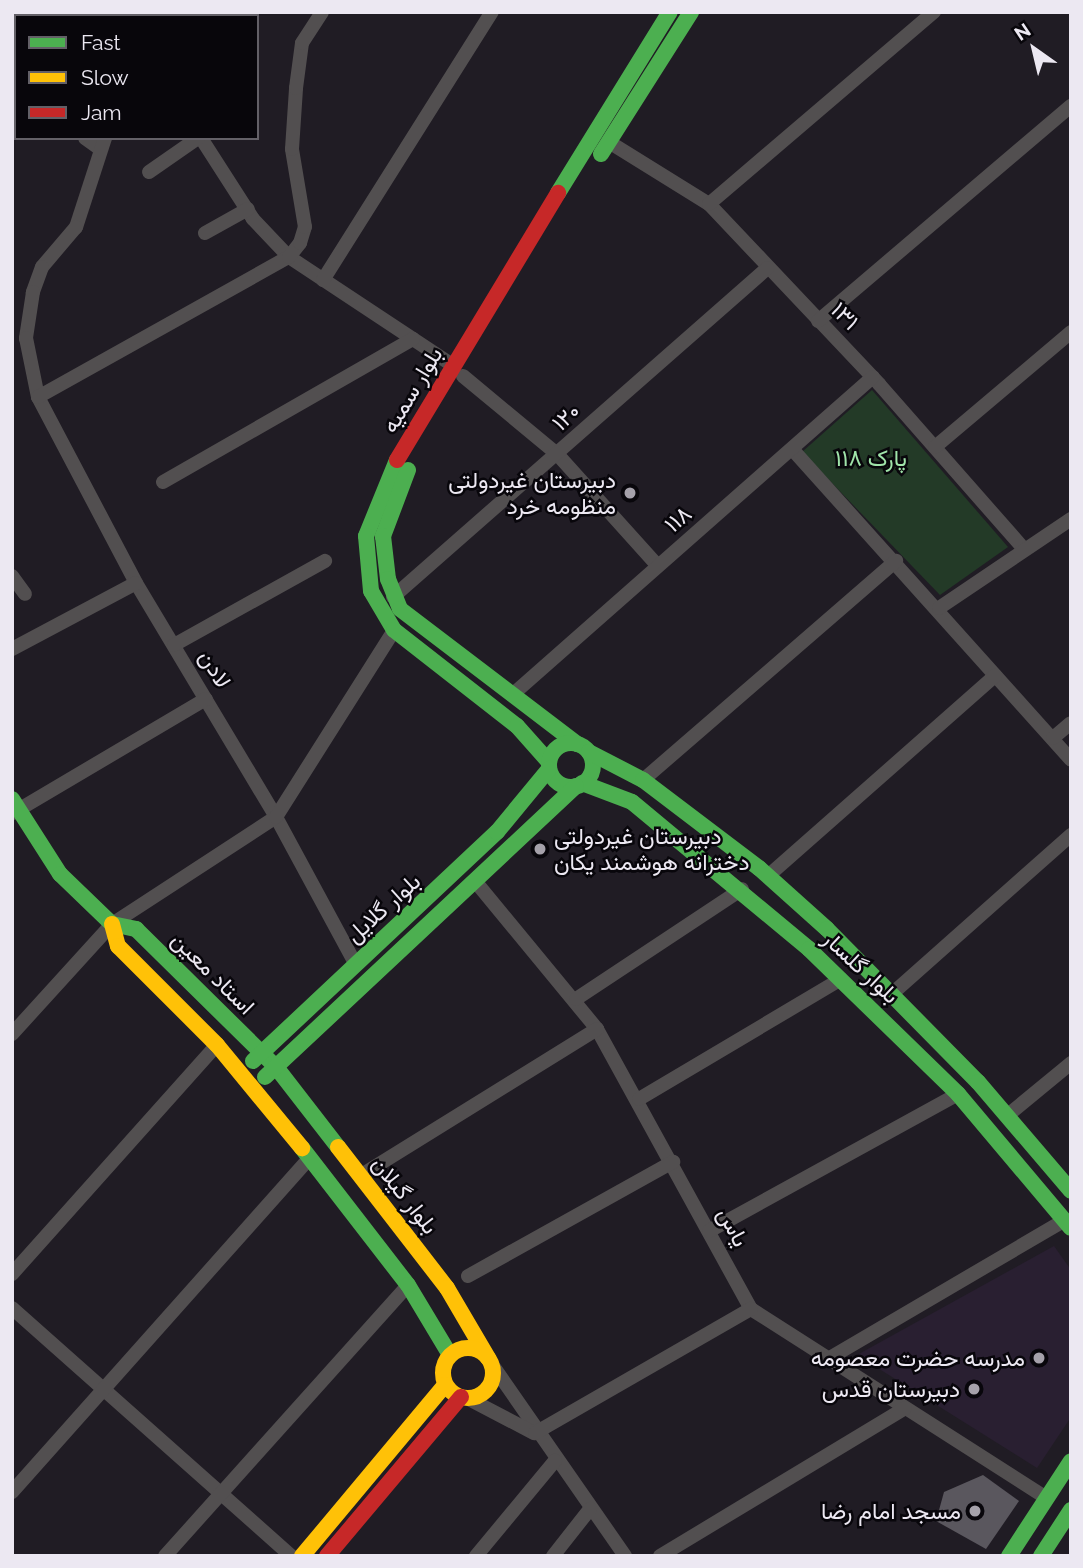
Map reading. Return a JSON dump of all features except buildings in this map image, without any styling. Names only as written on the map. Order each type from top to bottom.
[{"type":"main road","points":[[668,13],[687,18]]},
{"type":"main road","name":"بلوار سمیه","points":[[549,765],[517,726],[394,630],[371,591],[366,536],[394,466],[458,371],[555,214],[668,13]]},
{"type":"main road","name":"بلوار سمیه","points":[[555,214],[609,142],[687,18]]},
{"type":"main road","name":"بلوار سمیه","points":[[458,371],[386,521],[384,558],[393,597],[416,626],[583,748]]},
{"type":"main road","points":[[583,748],[593,765],[579,785],[562,785],[549,765],[556,749],[583,748]]},
{"type":"main road","name":"بلوار گلسار","points":[[583,748],[643,780],[768,876],[894,992],[1008,1115],[1071,1191]]},
{"type":"main road","name":"بلوار گلایل","points":[[240,1073],[514,815],[549,765]]},
{"type":"main road","name":"بلوار گلسار","points":[[579,785],[632,802],[742,889],[841,979],[958,1094],[1068,1224]]},
{"type":"main road","name":"بلوار گلایل","points":[[253,1087],[579,785]]},
{"type":"main road","name":"استاد معین","points":[[14,808],[60,874],[112,924],[118,946],[217,1045],[253,1087]]},
{"type":"main road","name":"استاد معین","points":[[112,924],[136,929],[276,1067]]},
{"type":"main road","name":"بلوار گیلان","points":[[276,1067],[447,1288],[489,1360]]},
{"type":"main road","points":[[253,1087],[408,1284],[450,1354]]},
{"type":"main road","points":[[302,1556],[445,1385],[444,1364],[450,1354],[466,1348],[489,1360],[488,1387],[464,1397],[327,1556]]},
{"type":"main road","points":[[445,1385],[464,1397]]},
{"type":"main road","points":[[1009,1556],[1071,1461]]},
{"type":"main road","points":[[1041,1556],[1071,1510]]},
{"type":"street","points":[[38,397],[289,257],[305,227],[292,149],[302,43],[322,12]]},
{"type":"street","points":[[323,280],[492,12]]},
{"type":"street","points":[[709,204],[934,12]]},
{"type":"street","points":[[818,321],[1071,106]]},
{"type":"street","points":[[149,172],[197,140]]},
{"type":"street","points":[[201,140],[248,209],[289,257],[458,371],[558,455],[658,566]]},
{"type":"street","name":"۱۳۱","points":[[609,142],[709,204],[873,377],[1024,549]]},
{"type":"street","points":[[19,337],[41,267],[76,227],[103,143]]},
{"type":"street","points":[[205,233],[248,209]]},
{"type":"street","name":"۱۲۰","points":[[393,597],[558,455],[767,268]]},
{"type":"street","points":[[935,447],[1071,332]]},
{"type":"street","name":"لادن","points":[[19,337],[38,397],[136,583],[276,817],[355,963]]},
{"type":"street","points":[[163,482],[412,339]]},
{"type":"street","name":"۱۱۸","points":[[512,695],[873,377]]},
{"type":"street","points":[[793,450],[939,608],[1071,760]]},
{"type":"street","points":[[939,608],[1071,519]]},
{"type":"street","points":[[174,645],[325,561]]},
{"type":"street","points":[[643,780],[896,561]]},
{"type":"street","points":[[12,576],[25,594]]},
{"type":"street","points":[[12,649],[136,583]]},
{"type":"street","points":[[12,1034],[112,924],[276,817],[394,630]]},
{"type":"street","points":[[768,876],[996,676]]},
{"type":"street","points":[[14,808],[206,699]]},
{"type":"street","points":[[1053,738],[1071,723]]},
{"type":"street","points":[[894,992],[1071,835]]},
{"type":"street","name":"یاس","points":[[475,881],[576,999],[597,1029],[639,1098],[751,1309],[1046,1498]]},
{"type":"street","points":[[576,999],[742,889]]},
{"type":"street","points":[[639,1098],[841,979]]},
{"type":"street","points":[[360,1176],[597,1029]]},
{"type":"street","points":[[12,1274],[217,1045]]},
{"type":"street","points":[[1008,1115],[1071,1063]]},
{"type":"street","points":[[709,1231],[958,1094]]},
{"type":"street","points":[[12,1492],[310,1158]]},
{"type":"street","points":[[468,1276],[673,1162]]},
{"type":"street","points":[[828,1359],[1068,1224]]},
{"type":"street","points":[[165,1556],[408,1284]]},
{"type":"street","points":[[12,1308],[291,1556]]},
{"type":"street","points":[[535,1433],[751,1309]]},
{"type":"street","points":[[489,1360],[535,1433],[625,1556]]},
{"type":"street","points":[[464,1397],[535,1433]]},
{"type":"street","points":[[660,1556],[905,1408]]},
{"type":"street","points":[[476,1556],[555,1461]]},
{"type":"street","points":[[553,1556],[590,1509]]},
{"type":"shaded area","points":[[1054,1246],[1071,1270],[1071,1417],[1037,1468],[857,1355]]},
{"type":"green space","name":"پارک ۱۱۸","points":[[872,390],[1008,547],[940,595],[802,452]]},
{"type":"traffic: fast","points":[[558,193],[670,12]]},
{"type":"traffic: fast","points":[[601,154],[691,12]]},
{"type":"traffic: fast","points":[[397,460],[366,536],[371,591],[394,630],[517,726],[549,762]]},
{"type":"traffic: fast","points":[[408,470],[383,536],[388,579],[400,609],[577,744]]},
{"type":"traffic: fast","points":[[571,743],[586,750],[593,765],[586,780],[571,787],[556,780],[549,765],[556,750],[571,743]]},
{"type":"traffic: fast","points":[[589,752],[643,780],[759,868],[827,929],[978,1082],[1071,1191]]},
{"type":"traffic: fast","points":[[253,1061],[497,832],[549,769]]},
{"type":"traffic: fast","points":[[582,783],[632,802],[809,949],[958,1094],[1071,1228]]},
{"type":"traffic: fast","points":[[265,1077],[576,786]]},
{"type":"traffic: fast","points":[[12,799],[60,874],[112,924],[136,929],[276,1067],[338,1147]]},
{"type":"traffic: fast","points":[[302,1148],[408,1285],[450,1355]]},
{"type":"traffic: fast","points":[[1009,1556],[1071,1461]]},
{"type":"traffic: fast","points":[[1041,1556],[1071,1510]]},
{"type":"traffic: slow","points":[[112,924],[118,946],[217,1045],[302,1148]]},
{"type":"traffic: slow","points":[[338,1147],[447,1288],[488,1358]]},
{"type":"traffic: slow","points":[[468,1348],[486,1355],[493,1373],[486,1391],[468,1398],[450,1391],[443,1373],[450,1355],[468,1348]]},
{"type":"traffic: slow","points":[[302,1556],[445,1385]]},
{"type":"traffic: jam","points":[[397,460],[558,193]]},
{"type":"traffic: jam","points":[[327,1556],[461,1397]]},
{"type":"place","name":"دبیرستان غیردولتی منظومه خرد","points":[[630,493]]},
{"type":"place","name":"دبیرستان غیردولتی دخترانه هوشمند یکان","points":[[540,849]]},
{"type":"place","name":"مدرسه حضرت معصومه","points":[[1039,1358]]},
{"type":"place","name":"دبیرستان قدس","points":[[974,1389]]},
{"type":"place","name":"مسجد امام رضا","points":[[975,1511]]}]
